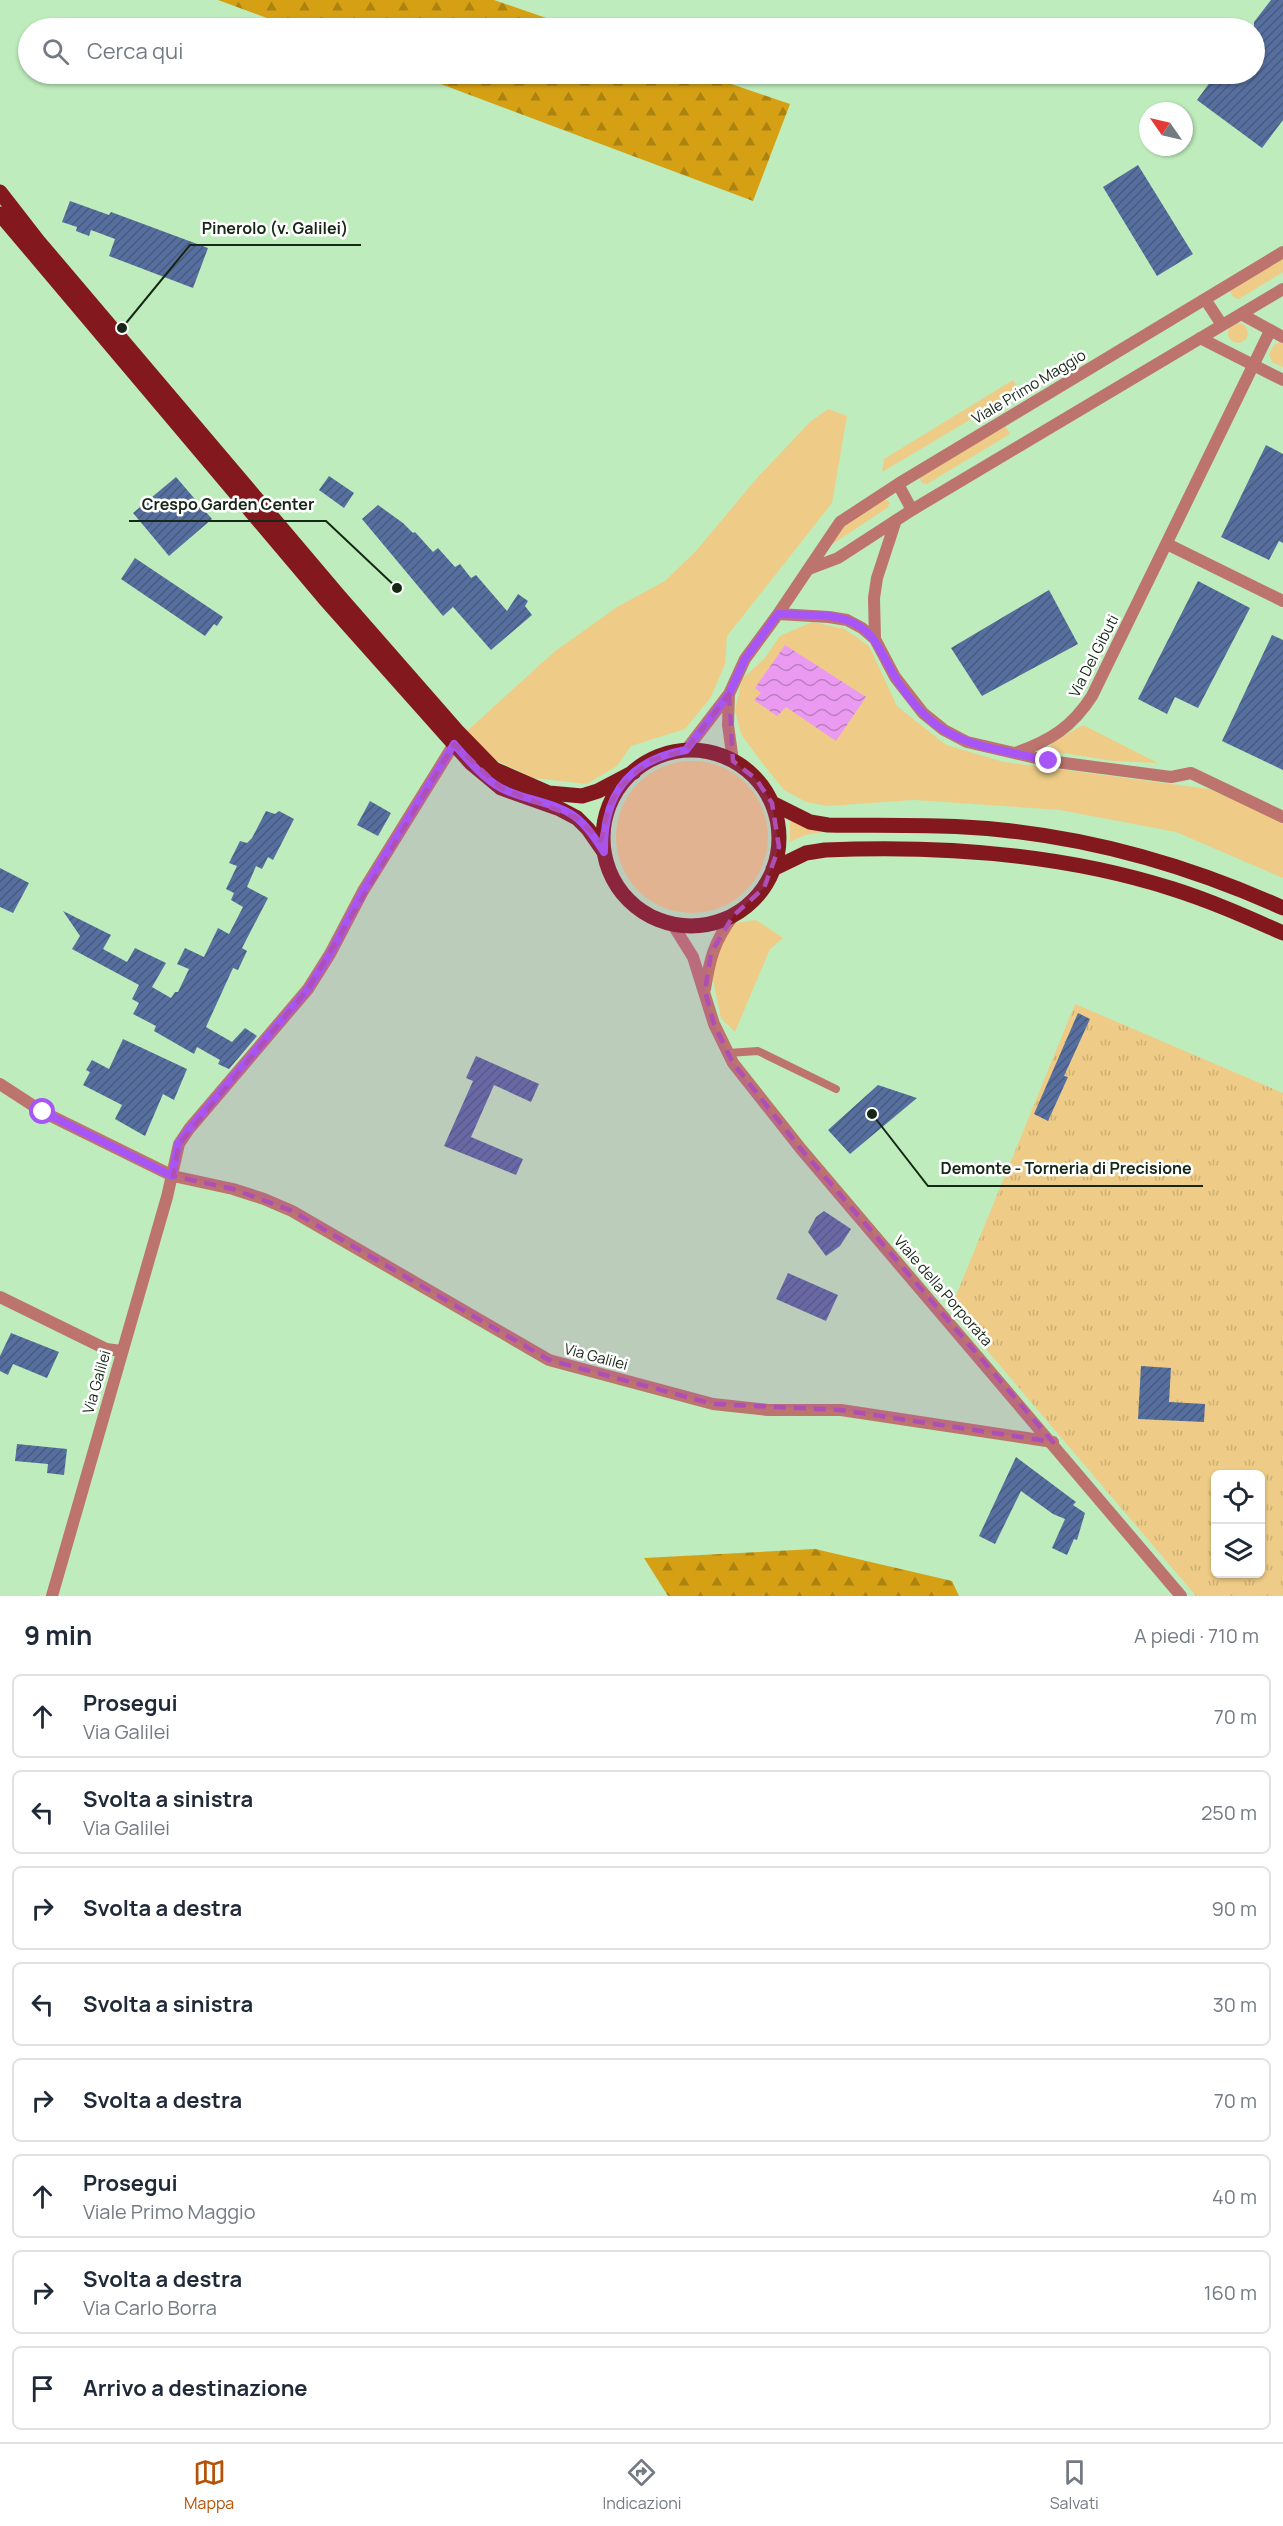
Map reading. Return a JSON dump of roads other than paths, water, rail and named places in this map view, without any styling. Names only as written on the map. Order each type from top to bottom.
[{"type":"main road","points":[[0,192],[45,250],[256,498],[486,762],[506,776],[549,793],[582,796],[598,791],[667,753],[686,750],[711,752],[734,761],[756,779],[772,803],[778,825],[779,847],[773,869],[757,896],[733,916],[714,923],[694,926],[673,925],[648,915],[627,899],[612,877],[604,852],[577,818],[560,809],[501,788],[484,776],[325,599],[0,214]]},
{"type":"main road","points":[[604,852],[604,829],[609,806],[621,786],[634,772]]},
{"type":"main road","points":[[772,803],[810,822],[828,825],[946,826],[1002,830],[1114,849],[1180,867],[1238,888],[1283,909]]},
{"type":"main road","points":[[773,869],[806,853],[825,850],[942,849],[1002,853],[1109,871],[1172,889],[1231,910],[1283,933]]},
{"type":"street","name":"Viale Primo Maggio","points":[[729,694],[745,659],[840,522],[898,484],[1283,252]]},
{"type":"street","points":[[809,569],[838,558],[912,510],[1283,289]]},
{"type":"street","points":[[1204,299],[1222,325]]},
{"type":"street","points":[[1241,314],[1283,337]]},
{"type":"street","name":"Via Del Gibuti","points":[[1017,753],[1045,742],[1081,713],[1092,696],[1270,331]]},
{"type":"street","points":[[1200,338],[1283,380]]},
{"type":"street","points":[[898,484],[912,510]]},
{"type":"street","points":[[875,639],[874,598],[896,520]]},
{"type":"street","points":[[1167,544],[1283,601]]},
{"type":"street","points":[[778,614],[829,616],[847,620],[862,627],[875,639],[896,677],[923,713],[944,730],[967,742],[1049,761],[1171,777],[1191,773],[1283,817]]},
{"type":"street","points":[[686,750],[729,694]]},
{"type":"street","points":[[729,694],[728,725],[734,761]]},
{"type":"street","name":"Via Galilei","points":[[52,1596],[172,1176],[178,1144],[308,989],[330,954],[363,891],[454,744]]},
{"type":"street","points":[[705,991],[711,953],[733,916]]},
{"type":"street","name":"Viale della Porporata","points":[[673,925],[693,957],[714,1024],[733,1063],[801,1149],[1182,1596]]},
{"type":"street","name":"Via Galilei","points":[[0,1084],[43,1112],[172,1176],[233,1189],[292,1211],[549,1360],[713,1404],[768,1410],[841,1410],[1053,1442]]},
{"type":"street","points":[[0,1297],[106,1349],[121,1351]]},
{"type":"lane","points":[[728,1053],[758,1051],[836,1089]]},
{"type":"water","points":[[785,645],[866,697],[836,741],[786,707],[777,716],[754,700],[761,693],[755,688]]},
{"type":"place","name":"Pinerolo (v. Galilei)","points":[[122,328]]},
{"type":"place","name":"Crespo Garden Center","points":[[397,588]]},
{"type":"place","name":"Demonte - Torneria di Precisione","points":[[872,1114]]}]
